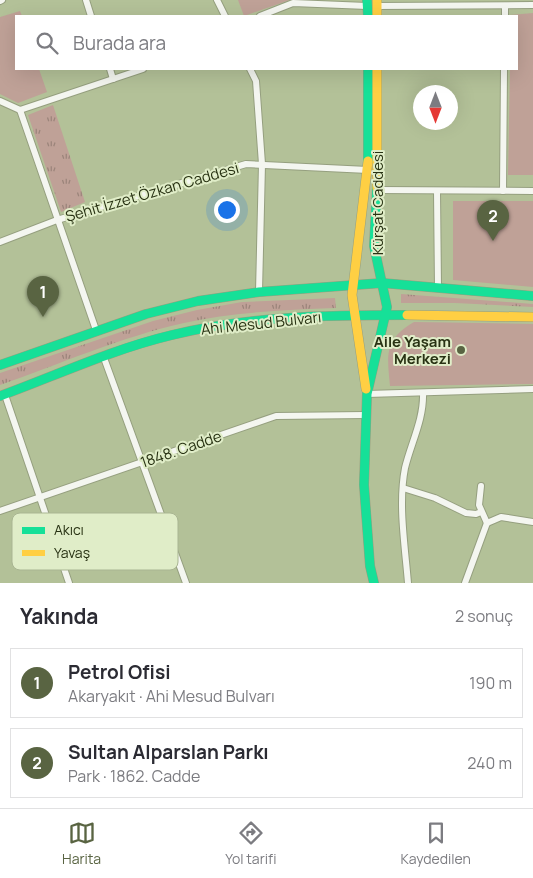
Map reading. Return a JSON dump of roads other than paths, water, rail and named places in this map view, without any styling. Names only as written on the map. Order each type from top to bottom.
[{"type":"main road","points":[[368,15],[372,3]]},
{"type":"main road","points":[[372,3],[377,15]]},
{"type":"main road","name":"Kürşat Caddesi","points":[[367,394],[354,316],[352,286],[368,170],[368,70]]},
{"type":"main road","name":"Kürşat Caddesi","points":[[374,583],[369,557],[364,485],[366,415],[367,394],[378,340],[386,314],[387,302],[374,246],[377,190],[377,70]]},
{"type":"main road","name":"Ahi Mesud Bulvarı","points":[[0,365],[96,330],[179,305],[259,292],[382,283],[533,296]]},
{"type":"main road","name":"Ahi Mesud Bulvarı","points":[[3,395],[155,339],[215,326],[284,319],[386,314],[533,317]]},
{"type":"street","points":[[86,0],[91,15]]},
{"type":"street","points":[[217,0],[224,15]]},
{"type":"street","points":[[263,15],[293,3],[505,6],[516,3],[533,4]]},
{"type":"street","points":[[505,6],[505,15]]},
{"type":"street","points":[[110,70],[113,79]]},
{"type":"street","points":[[0,101],[20,110],[140,70]]},
{"type":"street","points":[[250,70],[256,81],[262,164],[259,292]]},
{"type":"street","points":[[503,191],[504,70]]},
{"type":"street","points":[[20,110],[96,330]]},
{"type":"street","name":"Şehit İzzet Özkan Caddesi","points":[[0,242],[58,220],[246,164],[368,170]]},
{"type":"street","points":[[377,190],[533,191]]},
{"type":"street","points":[[437,191],[438,288]]},
{"type":"street","points":[[104,358],[161,513]]},
{"type":"street","points":[[367,394],[533,389]]},
{"type":"street","points":[[408,583],[403,488],[405,468],[421,414],[423,393]]},
{"type":"street","points":[[3,395],[47,513]]},
{"type":"street","name":"1848. Cadde","points":[[0,511],[276,416],[366,415]]},
{"type":"street","points":[[468,582],[487,523],[479,505],[481,486]]},
{"type":"street","points":[[403,488],[435,498],[470,514],[481,512]]},
{"type":"street","points":[[487,523],[501,517],[533,522]]},
{"type":"street","points":[[178,561],[186,583]]},
{"type":"street","points":[[65,570],[69,583]]},
{"type":"place","name":"Sultan Alparslan Parkı","points":[[493,241]]},
{"type":"place","name":"Petrol Ofisi","points":[[43,317]]},
{"type":"place","name":"Aile Yaşam Merkezi","points":[[461,350]]}]
